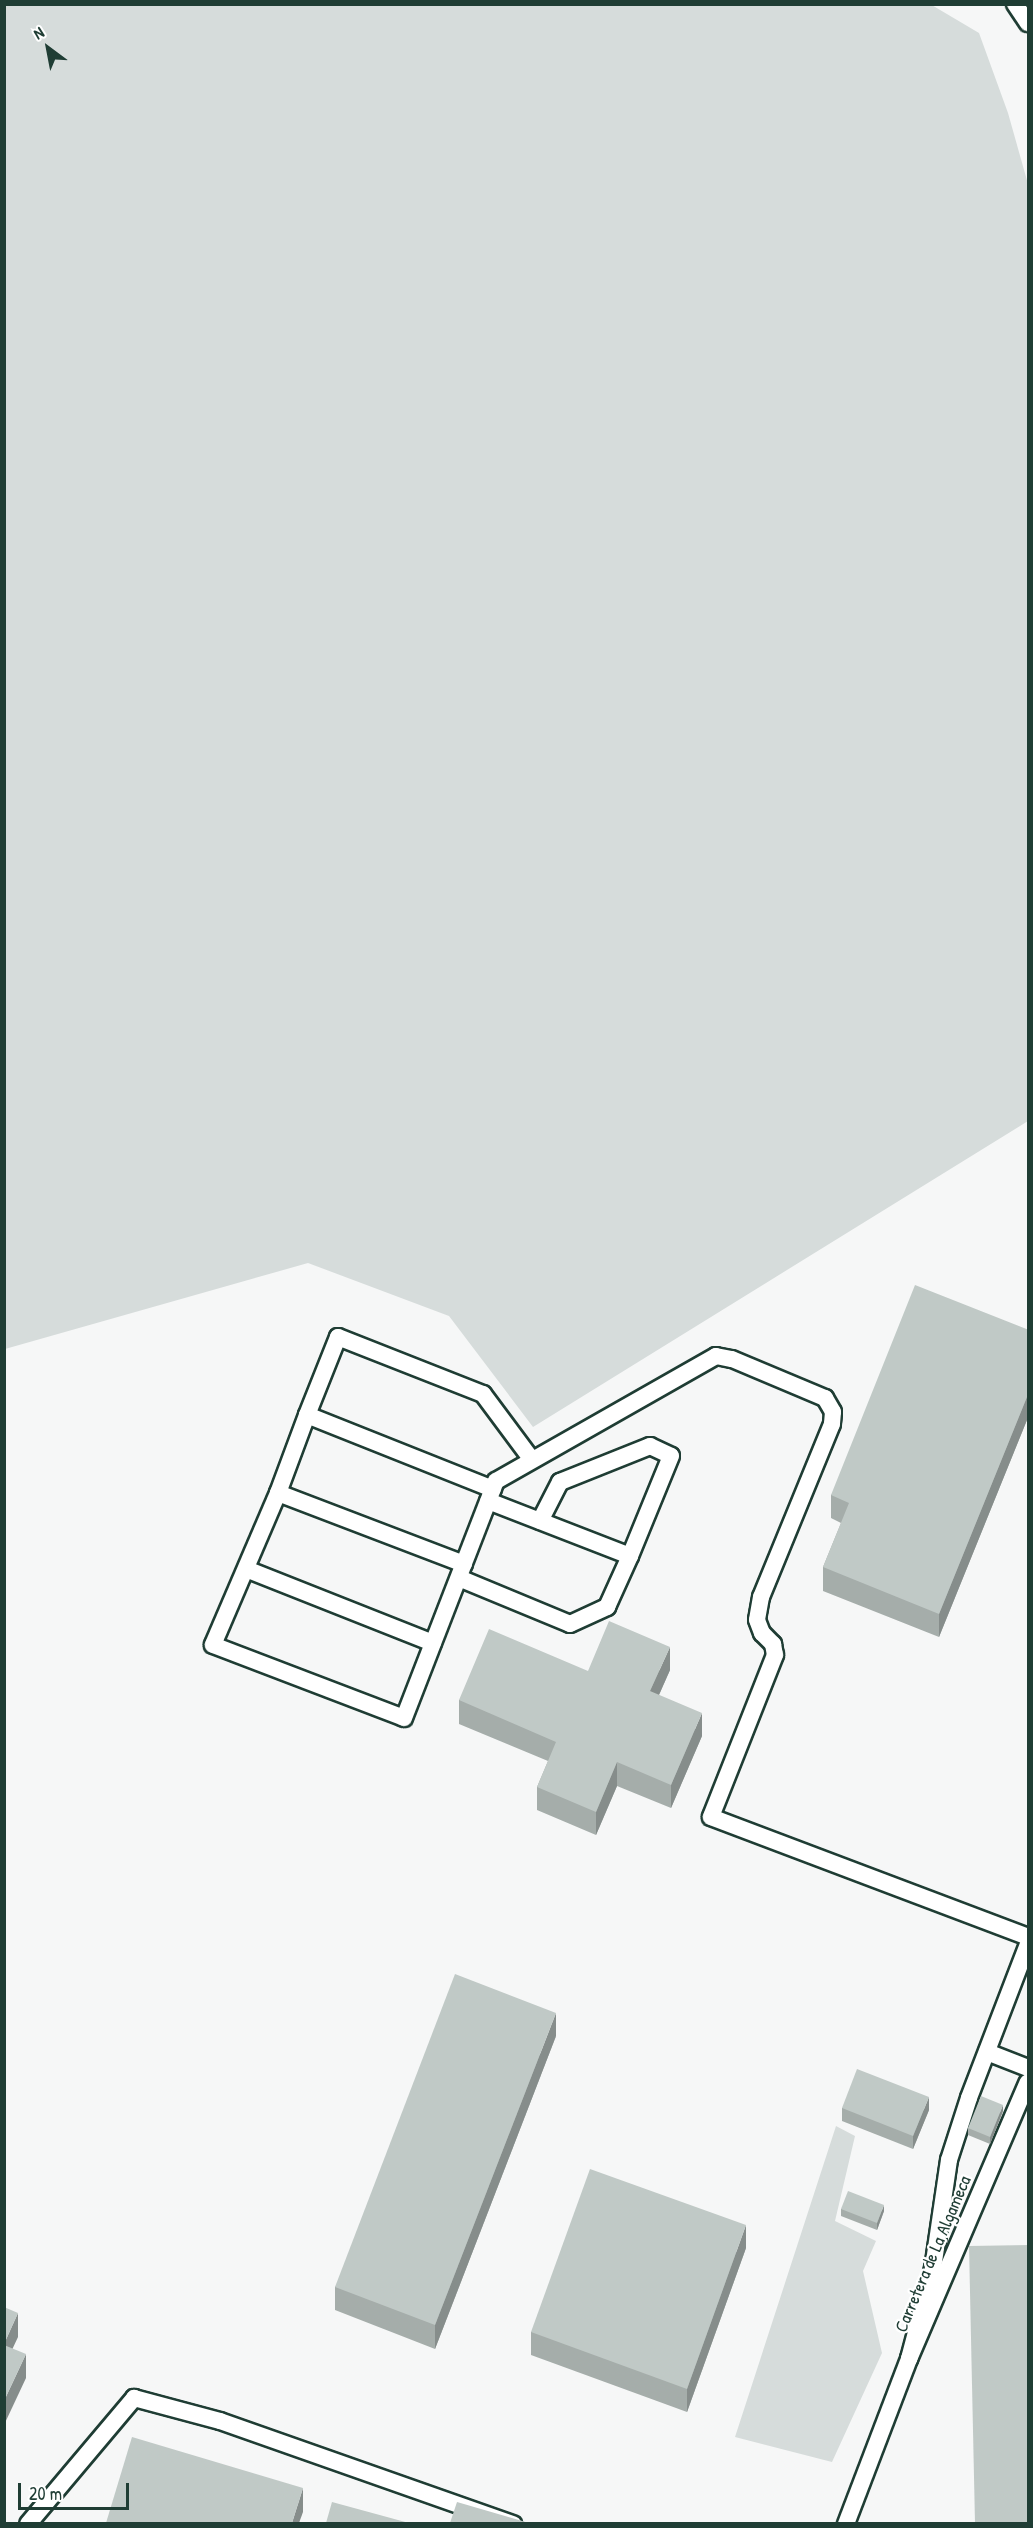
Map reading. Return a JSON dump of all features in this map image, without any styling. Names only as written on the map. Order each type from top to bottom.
[{"type":"lane","points":[[1014,4],[1029,23]]},
{"type":"lane","points":[[532,1460],[483,1394],[338,1337],[278,1493],[213,1645],[404,1718],[496,1481],[716,1356],[732,1359],[825,1398],[833,1412],[832,1424],[761,1597],[756,1620],[762,1633],[773,1644],[775,1655],[711,1817],[1029,1937]]},
{"type":"lane","points":[[307,1415],[490,1495],[540,1521],[630,1556]]},
{"type":"lane","points":[[278,1493],[461,1571],[570,1624],[607,1607],[671,1456],[650,1446],[560,1482],[540,1521]]},
{"type":"lane","points":[[246,1569],[433,1643]]},
{"type":"lane","name":"Carretera de La Algameca","points":[[909,2359],[933,2268],[949,2160],[969,2098],[1029,1944]]},
{"type":"lane","points":[[987,2052],[1029,2068]]},
{"type":"lane","name":"Carretera de La Algameca","points":[[909,2359],[1029,2082]]},
{"type":"lane","points":[[831,2523],[848,2516],[909,2359]]},
{"type":"lane","points":[[28,2523],[134,2398],[220,2421],[513,2523]]},
{"type":"shaded area","points":[[930,4],[979,33],[1008,113],[1028,184],[1028,1121],[533,1427],[449,1316],[308,1263],[5,1349],[5,5]]},
{"type":"shaded area","points":[[836,2126],[855,2136],[835,2221],[876,2241],[863,2271],[882,2353],[832,2462],[735,2437]]},
{"type":"building","points":[[915,1285],[1029,1330],[1029,1392],[939,1614],[823,1567],[849,1503],[831,1495]]},
{"type":"building","points":[[609,1621],[670,1647],[650,1691],[702,1713],[671,1785],[617,1762],[596,1812],[537,1787],[556,1742],[459,1700],[489,1629],[588,1671]]},
{"type":"building","points":[[455,1974],[556,2013],[435,2325],[335,2287]]},
{"type":"building","points":[[857,2069],[929,2097],[913,2136],[842,2108]]},
{"type":"building","points":[[981,2096],[1003,2105],[990,2137],[968,2128]]},
{"type":"building","points":[[590,2169],[746,2225],[687,2389],[531,2332]]},
{"type":"building","points":[[848,2191],[884,2205],[877,2223],[841,2209]]},
{"type":"building","points":[[1029,2245],[1029,2523],[975,2523],[969,2246]]},
{"type":"building","points":[[4,2307],[18,2313],[4,2344]]},
{"type":"building","points":[[4,2345],[26,2354],[4,2401]]},
{"type":"building","points":[[132,2437],[303,2488],[292,2523],[106,2523]]},
{"type":"building","points":[[332,2502],[409,2523],[326,2523]]},
{"type":"building","points":[[457,2502],[529,2523],[450,2523]]}]
